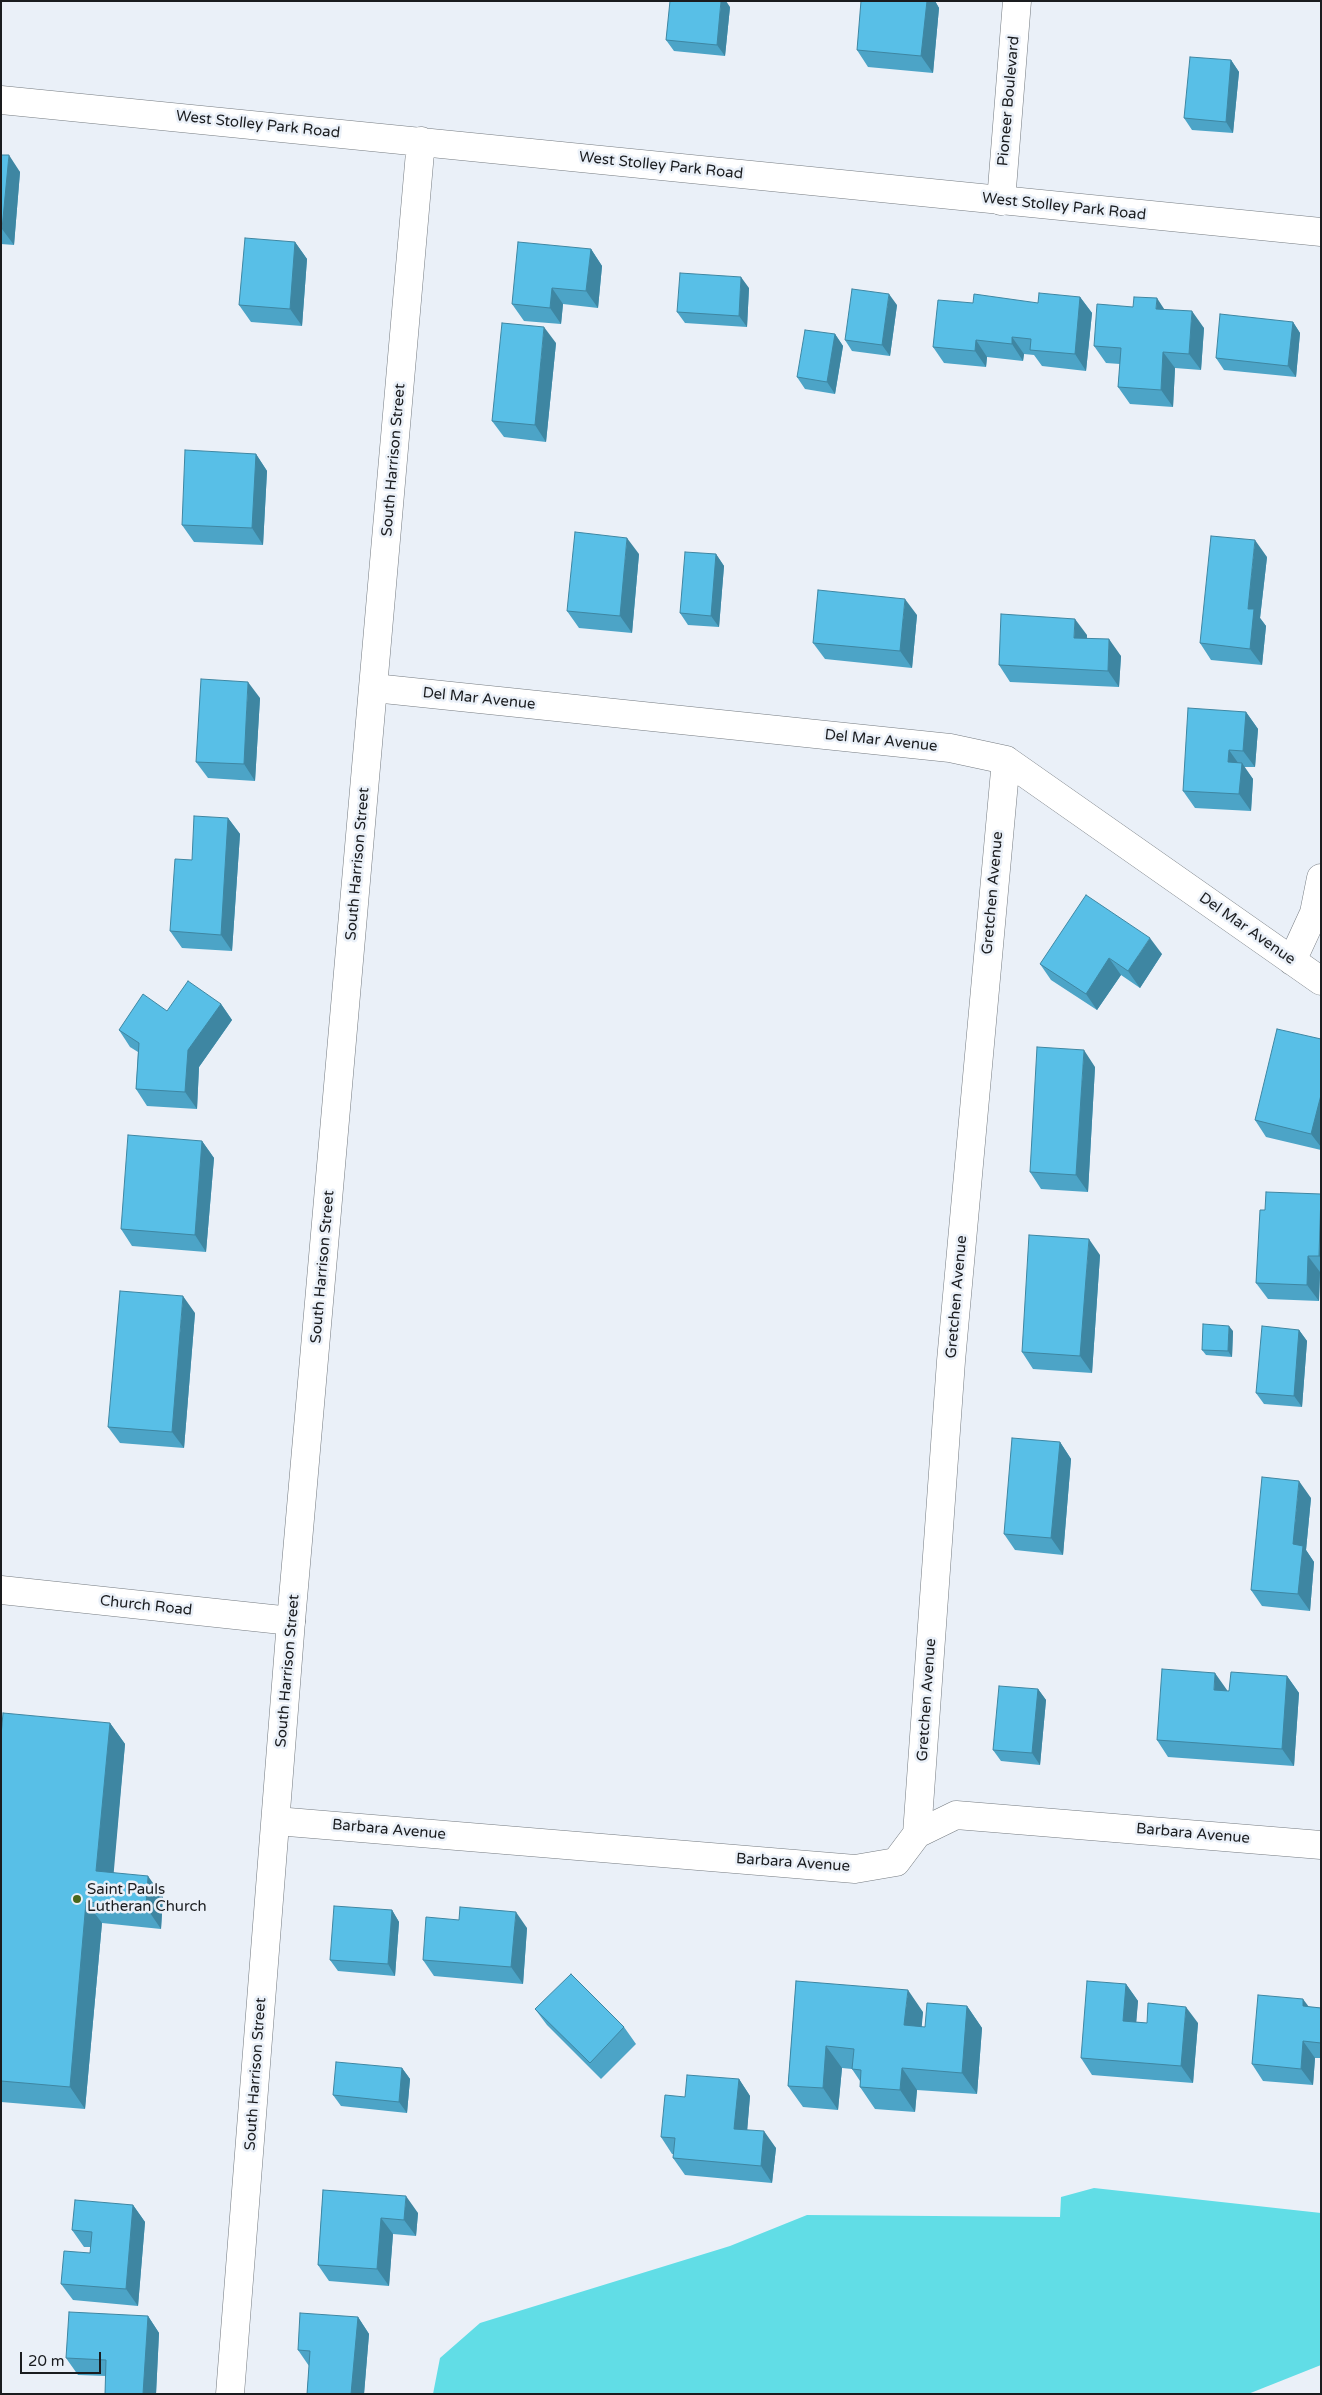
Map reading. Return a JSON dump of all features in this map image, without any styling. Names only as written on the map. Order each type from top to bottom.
[{"type":"street","name":"Pioneer Boulevard","points":[[1001,201],[1017,1]]},
{"type":"street","name":"West Stolley Park Road","points":[[1,100],[1321,232]]},
{"type":"street","name":"South Harrison Street","points":[[230,2394],[292,1621],[421,141]]},
{"type":"street","name":"Del Mar Avenue","points":[[374,688],[950,748],[1006,760],[1321,981]]},
{"type":"street","name":"Gretchen Avenue","points":[[917,1834],[951,1361],[1006,760]]},
{"type":"street","points":[[1292,961],[1314,913],[1321,878]]},
{"type":"street","name":"Church Road","points":[[1,1590],[292,1621]]},
{"type":"street","name":"Barbara Avenue","points":[[276,1821],[855,1869],[896,1862],[917,1834],[956,1815],[1321,1845]]},
{"type":"water","points":[[1094,2188],[1321,2213],[1321,2365],[1248,2394],[433,2394],[440,2358],[480,2323],[730,2246],[807,2215],[1060,2217],[1061,2197]]},
{"type":"building","points":[[670,1],[721,1],[717,45],[666,40]]},
{"type":"building","points":[[861,1],[927,1],[921,56],[857,50]]},
{"type":"building","points":[[1190,57],[1231,60],[1226,122],[1184,118]]},
{"type":"building","points":[[1,155],[9,155],[2,229],[1,229]]},
{"type":"building","points":[[245,238],[295,242],[290,309],[239,305]]},
{"type":"building","points":[[518,242],[591,249],[586,291],[552,288],[550,308],[512,304]]},
{"type":"building","points":[[680,273],[741,277],[739,316],[677,312]]},
{"type":"building","points":[[852,289],[889,294],[882,345],[845,340]]},
{"type":"building","points":[[1039,293],[1080,297],[1075,354],[1030,350],[1031,339],[1012,337],[1012,344],[976,340],[975,351],[933,347],[938,300],[973,303],[974,294],[1038,303]]},
{"type":"building","points":[[1134,297],[1157,298],[1156,309],[1192,311],[1189,354],[1163,352],[1161,390],[1118,387],[1121,348],[1094,346],[1097,304],[1133,307]]},
{"type":"building","points":[[1220,314],[1293,322],[1288,366],[1216,358]]},
{"type":"building","points":[[502,323],[544,327],[535,425],[492,421]]},
{"type":"building","points":[[805,330],[835,334],[827,382],[797,377]]},
{"type":"building","points":[[185,450],[256,454],[252,528],[182,525]]},
{"type":"building","points":[[575,532],[627,538],[620,616],[567,611]]},
{"type":"building","points":[[1211,536],[1255,540],[1248,609],[1254,609],[1250,649],[1200,643]]},
{"type":"building","points":[[685,552],[716,554],[711,616],[680,613]]},
{"type":"building","points":[[818,590],[905,599],[900,651],[813,643]]},
{"type":"building","points":[[1001,614],[1075,619],[1074,638],[1109,639],[1108,671],[999,665]]},
{"type":"building","points":[[201,679],[248,682],[244,764],[196,762]]},
{"type":"building","points":[[1188,708],[1246,712],[1243,751],[1229,750],[1228,762],[1242,763],[1239,794],[1183,791]]},
{"type":"building","points":[[194,816],[228,818],[221,935],[170,931],[175,859],[192,860]]},
{"type":"building","points":[[1086,895],[1150,938],[1128,971],[1109,958],[1086,994],[1040,964]]},
{"type":"building","points":[[188,981],[221,1004],[188,1050],[185,1092],[136,1089],[139,1043],[119,1030],[143,994],[167,1011]]},
{"type":"building","points":[[1277,1029],[1321,1039],[1321,1095],[1311,1134],[1255,1120]]},
{"type":"building","points":[[1037,1047],[1084,1050],[1076,1175],[1030,1172]]},
{"type":"building","points":[[128,1135],[202,1141],[195,1235],[121,1229]]},
{"type":"building","points":[[1266,1192],[1321,1194],[1319,1256],[1308,1256],[1307,1285],[1256,1283],[1260,1210],[1265,1210]]},
{"type":"building","points":[[1029,1235],[1089,1239],[1080,1356],[1022,1352]]},
{"type":"building","points":[[120,1291],[183,1296],[172,1432],[108,1427]]},
{"type":"building","points":[[1203,1324],[1229,1326],[1228,1351],[1202,1350]]},
{"type":"building","points":[[1262,1326],[1299,1330],[1294,1396],[1256,1393]]},
{"type":"building","points":[[1012,1438],[1060,1442],[1051,1538],[1004,1534]]},
{"type":"building","points":[[1262,1477],[1299,1481],[1293,1544],[1303,1546],[1298,1594],[1251,1590]]},
{"type":"building","points":[[1162,1669],[1215,1673],[1214,1690],[1229,1691],[1231,1672],[1287,1676],[1282,1749],[1157,1740]]},
{"type":"building","points":[[999,1686],[1038,1689],[1032,1753],[993,1750]]},
{"type":"building","points":[[3,1713],[110,1723],[96,1871],[148,1876],[146,1907],[86,1902],[70,2087],[1,2081],[1,1736]]},
{"type":"building","points":[[334,1906],[392,1910],[388,1964],[330,1960]]},
{"type":"building","points":[[460,1907],[516,1912],[511,1967],[423,1960],[426,1917],[459,1920]]},
{"type":"building","points":[[571,1974],[624,2027],[590,2063],[535,2009]]},
{"type":"building","points":[[796,1981],[908,1990],[904,2025],[925,2027],[927,2003],[967,2006],[962,2073],[902,2068],[900,2090],[860,2087],[861,2070],[852,2069],[854,2049],[826,2046],[823,2088],[788,2086]]},
{"type":"building","points":[[1087,1981],[1126,1984],[1123,2021],[1147,2023],[1148,2003],[1186,2007],[1181,2066],[1081,2058]]},
{"type":"building","points":[[1258,1995],[1303,1999],[1303,2006],[1321,2008],[1321,2043],[1303,2041],[1301,2069],[1252,2064]]},
{"type":"building","points":[[336,2062],[402,2068],[399,2102],[333,2095]]},
{"type":"building","points":[[687,2075],[739,2079],[734,2129],[764,2131],[761,2166],[673,2158],[675,2138],[661,2137],[665,2095],[685,2097]]},
{"type":"building","points":[[323,2190],[406,2196],[404,2220],[381,2218],[377,2269],[318,2265]]},
{"type":"building","points":[[75,2200],[133,2205],[126,2289],[61,2284],[64,2251],[90,2253],[92,2232],[72,2230]]},
{"type":"building","points":[[69,2312],[148,2316],[143,2394],[105,2394],[106,2360],[66,2358]]},
{"type":"building","points":[[300,2313],[358,2317],[351,2394],[307,2394],[310,2351],[298,2350]]},
{"type":"place","name":"Saint Pauls Lutheran Church","points":[[77,1899]]}]
